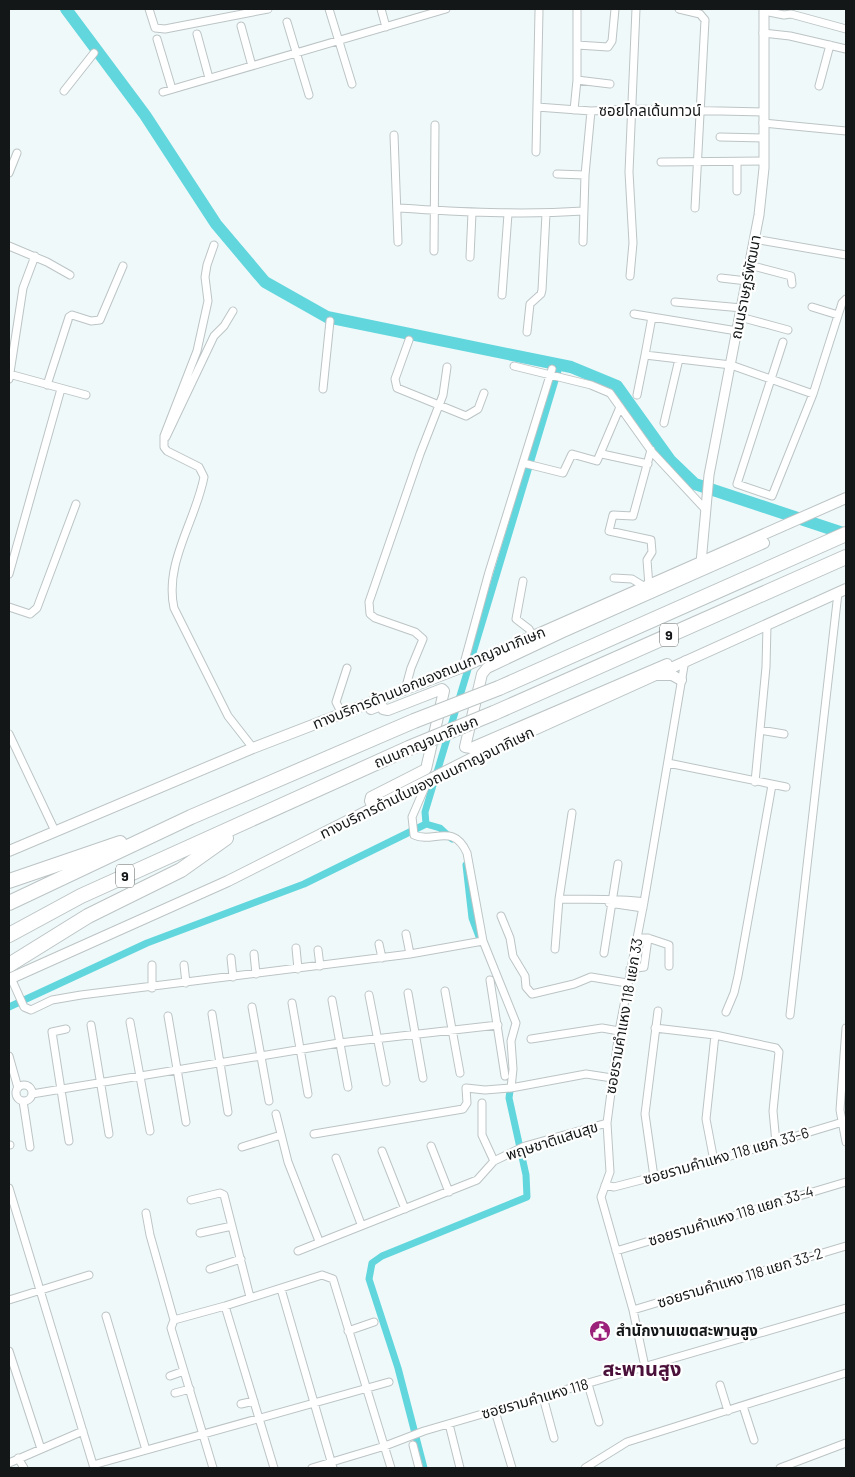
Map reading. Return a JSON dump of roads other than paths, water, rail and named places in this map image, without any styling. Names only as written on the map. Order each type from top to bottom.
[{"type":"highway","name":"ถนนกาญจนาภิเษก","points":[[9,903],[191,817],[414,721],[499,688],[846,534]]},
{"type":"highway","name":"ถนนกาญจนาภิเษก","points":[[9,935],[81,896],[409,748],[494,713],[845,558]]},
{"type":"highway","points":[[9,881],[191,817]]},
{"type":"highway","points":[[10,974],[88,916],[181,870],[244,824]]},
{"type":"main road","name":"ทางบริการด้านนอกของถนนกาญจนาภิเษก","points":[[9,851],[253,748],[463,670],[701,563],[768,537],[839,506],[846,498]]},
{"type":"main road","points":[[685,660],[662,665],[471,748],[465,747],[484,671],[561,632],[768,537]]},
{"type":"main road","name":"ทางบริการด้านในของถนนกาญจนาภิเษก","points":[[10,974],[228,881],[474,757],[656,675],[685,660],[842,591]]},
{"type":"main road","points":[[485,660],[561,632]]},
{"type":"main road","points":[[9,858],[177,786],[381,705],[463,670]]},
{"type":"main road","points":[[656,675],[672,676],[681,680]]},
{"type":"main road","points":[[373,808],[370,801],[371,797],[426,769],[444,691],[442,689],[388,710],[383,709],[381,705]]},
{"type":"street","points":[[149,9],[155,28],[165,29],[268,9]]},
{"type":"street","points":[[329,9],[352,84]]},
{"type":"street","points":[[381,9],[386,27]]},
{"type":"street","points":[[163,92],[386,27],[436,10],[446,9]]},
{"type":"street","points":[[574,110],[577,80],[577,9]]},
{"type":"street","points":[[577,45],[608,47],[612,41],[615,9]]},
{"type":"street","points":[[630,276],[633,243],[629,172],[636,9]]},
{"type":"street","points":[[679,9],[700,14],[705,20],[695,208]]},
{"type":"street","points":[[764,10],[789,11],[846,29]]},
{"type":"street","name":"ถนนราษฏร์พัฒนา","points":[[701,563],[709,475],[750,265],[763,180],[764,10]]},
{"type":"street","points":[[536,152],[539,11]]},
{"type":"street","points":[[286,22],[309,95]]},
{"type":"street","points":[[241,26],[252,66]]},
{"type":"street","points":[[763,32],[846,50]]},
{"type":"street","points":[[198,34],[209,78]]},
{"type":"street","points":[[157,39],[172,89]]},
{"type":"street","points":[[819,86],[830,45]]},
{"type":"street","points":[[64,91],[94,53]]},
{"type":"street","points":[[577,80],[610,84]]},
{"type":"street","name":"ซอยโกลเด้นทาวน์","points":[[537,107],[591,111],[633,109],[764,112]]},
{"type":"street","points":[[583,242],[585,175],[591,111]]},
{"type":"street","points":[[764,123],[846,131]]},
{"type":"street","points":[[434,126],[436,211],[434,251]]},
{"type":"street","points":[[394,135],[399,208],[398,242]]},
{"type":"street","points":[[720,137],[764,138]]},
{"type":"street","points":[[9,173],[17,153]]},
{"type":"street","points":[[661,162],[764,161]]},
{"type":"street","points":[[737,162],[737,191]]},
{"type":"street","points":[[557,174],[585,175]]},
{"type":"street","points":[[399,208],[508,214],[546,214],[583,211]]},
{"type":"street","points":[[470,257],[472,213]]},
{"type":"street","points":[[502,295],[508,214]]},
{"type":"street","points":[[527,332],[530,304],[541,294],[542,290],[546,214]]},
{"type":"street","points":[[754,239],[846,255]]},
{"type":"street","points":[[183,394],[201,337],[208,301],[205,277],[207,264],[214,245]]},
{"type":"street","points":[[9,246],[35,256],[70,275]]},
{"type":"street","points":[[35,256],[23,288],[9,376],[86,396]]},
{"type":"street","points":[[750,265],[791,276],[792,284]]},
{"type":"street","points":[[47,385],[69,317],[72,315],[91,321],[100,320],[123,266]]},
{"type":"street","points":[[721,278],[747,281]]},
{"type":"street","points":[[783,342],[736,484],[772,496],[812,394],[842,303],[846,299]]},
{"type":"street","points":[[675,302],[741,312],[788,330]]},
{"type":"street","points":[[812,308],[838,315]]},
{"type":"street","points":[[233,311],[224,326],[214,336],[183,394],[164,431],[164,442],[167,451],[199,467],[204,477],[173,575],[171,588],[174,608],[228,716],[253,748]]},
{"type":"street","points":[[634,314],[737,331]]},
{"type":"street","points":[[637,395],[652,317]]},
{"type":"street","points":[[323,389],[330,321]]},
{"type":"street","points":[[409,340],[395,379],[395,386],[461,415],[469,416],[478,410],[484,393]]},
{"type":"street","points":[[645,354],[731,365],[812,394]]},
{"type":"street","points":[[664,423],[679,359]]},
{"type":"street","points":[[514,366],[551,372],[610,393],[652,451],[706,505]]},
{"type":"street","points":[[405,690],[410,668],[423,639],[414,632],[375,618],[370,614],[369,602],[446,386],[447,367]]},
{"type":"street","points":[[463,670],[551,372]]},
{"type":"street","points":[[9,574],[62,389]]},
{"type":"street","points":[[524,463],[563,473],[572,454],[597,461],[602,454],[620,407]]},
{"type":"street","points":[[614,578],[632,579],[647,587],[647,559],[652,552],[651,540],[609,531],[612,515],[633,516],[652,451]]},
{"type":"street","points":[[602,454],[648,464]]},
{"type":"street","points":[[9,607],[30,614],[37,608],[76,504]]},
{"type":"street","points":[[523,581],[516,620],[529,629],[533,637]]},
{"type":"street","points":[[790,1015],[842,591]]},
{"type":"street","points":[[755,782],[766,667],[767,625]]},
{"type":"street","name":"ซอยรามคำแหง 118 แยก 33","points":[[645,1367],[633,1310],[601,1198],[610,1172],[607,1123],[619,1031],[644,905],[685,660]]},
{"type":"street","points":[[342,714],[336,702],[347,668]]},
{"type":"street","points":[[760,730],[784,734]]},
{"type":"street","points":[[9,734],[55,831]]},
{"type":"street","points":[[668,763],[786,787]]},
{"type":"street","points":[[429,780],[412,817],[414,832],[417,837],[453,837],[464,846],[467,853],[483,941],[516,1023],[511,1041],[513,1069],[511,1088]]},
{"type":"street","points":[[726,1012],[734,993],[738,976],[772,785]]},
{"type":"street","points":[[555,949],[559,898],[572,813]]},
{"type":"street","points":[[604,953],[609,901],[618,864]]},
{"type":"street","points":[[559,898],[644,905]]},
{"type":"street","points":[[501,916],[510,938],[513,956],[521,967],[526,987],[530,993],[537,994],[574,984],[591,977],[628,983]]},
{"type":"street","points":[[406,934],[410,954]]},
{"type":"street","points":[[637,938],[648,938],[669,945],[669,966]]},
{"type":"street","points":[[630,969],[644,966],[648,938]]},
{"type":"street","points":[[10,974],[24,1007],[31,1010],[52,1000],[71,996],[152,988],[382,958],[483,941]]},
{"type":"street","points":[[379,944],[382,958]]},
{"type":"street","points":[[296,948],[298,969]]},
{"type":"street","points":[[318,950],[320,966]]},
{"type":"street","points":[[254,954],[256,974]]},
{"type":"street","points":[[231,958],[233,977]]},
{"type":"street","points":[[152,965],[152,988]]},
{"type":"street","points":[[184,965],[186,983]]},
{"type":"street","points":[[490,980],[505,1076]]},
{"type":"street","points":[[445,991],[460,1073]]},
{"type":"street","points":[[408,993],[423,1078]]},
{"type":"street","points":[[369,994],[376,1039],[386,1082]]},
{"type":"street","points":[[332,1000],[348,1087]]},
{"type":"street","points":[[292,1004],[308,1094]]},
{"type":"street","points":[[252,1007],[269,1101]]},
{"type":"street","points":[[654,1177],[644,1114],[658,1011]]},
{"type":"street","points":[[212,1014],[228,1112]]},
{"type":"street","points":[[168,1016],[186,1122]]},
{"type":"street","points":[[130,1022],[150,1131]]},
{"type":"street","points":[[91,1025],[109,1134]]},
{"type":"street","points":[[32,1094],[339,1043],[498,1025]]},
{"type":"street","points":[[531,1040],[602,1028],[619,1031]]},
{"type":"street","points":[[655,1028],[715,1035],[772,1046],[779,1052],[773,1111],[776,1143]]},
{"type":"street","points":[[846,1028],[840,1098],[846,1142]]},
{"type":"street","points":[[66,1029],[52,1032],[69,1141]]},
{"type":"street","points":[[714,1161],[706,1119],[715,1035]]},
{"type":"street","points":[[9,1056],[18,1088],[17,1096],[23,1101],[30,1147]]},
{"type":"street","points":[[314,1134],[463,1108],[467,1103],[466,1088],[494,1090],[586,1074],[612,1078]]},
{"type":"street","points":[[18,1088],[27,1086],[32,1094]]},
{"type":"street","points":[[23,1101],[30,1099],[32,1094]]},
{"type":"street","points":[[482,1103],[482,1135],[494,1161]]},
{"type":"street","points":[[276,1114],[288,1162],[319,1241]]},
{"type":"street","name":"ซอยรามคำแหง 118 แยก 33-6","points":[[605,1185],[614,1188],[714,1161],[844,1122]]},
{"type":"street","name":"พฤษชาติแสนสุข","points":[[298,1251],[361,1224],[405,1209],[477,1180],[494,1161],[525,1146],[607,1123]]},
{"type":"street","points":[[242,1147],[281,1135]]},
{"type":"street","points":[[431,1146],[449,1192]]},
{"type":"street","points":[[382,1151],[405,1209]]},
{"type":"street","points":[[336,1158],[361,1224]]},
{"type":"street","name":"ซอยรามคำแหง 118 แยก 33-4","points":[[616,1251],[846,1182]]},
{"type":"street","points":[[9,1188],[93,1467],[146,1450],[259,1420],[389,1382]]},
{"type":"street","points":[[191,1200],[222,1194],[250,1297]]},
{"type":"street","points":[[146,1213],[150,1235],[174,1320],[171,1328],[213,1468]]},
{"type":"street","points":[[200,1233],[232,1226]]},
{"type":"street","name":"ซอยรามคำแหง 118 แยก 33-2","points":[[633,1310],[846,1246]]},
{"type":"street","points":[[210,1269],[240,1259]]},
{"type":"street","points":[[9,1300],[89,1275]]},
{"type":"street","points":[[174,1320],[322,1275],[333,1279],[391,1468]]},
{"type":"street","points":[[281,1289],[316,1404],[332,1466]]},
{"type":"street","points":[[225,1306],[274,1468]]},
{"type":"street","name":"ซอยรามคำแหง 118","points":[[312,1468],[332,1466],[424,1431],[846,1308]]},
{"type":"street","points":[[106,1316],[146,1450]]},
{"type":"street","points":[[348,1331],[374,1322]]},
{"type":"street","points":[[9,1351],[41,1449]]},
{"type":"street","points":[[170,1376],[184,1371]]},
{"type":"street","points":[[585,1468],[627,1442],[846,1373]]},
{"type":"street","points":[[588,1384],[599,1422]]},
{"type":"street","points":[[720,1385],[728,1411]]},
{"type":"street","points":[[175,1393],[190,1389]]},
{"type":"street","points":[[543,1397],[554,1438]]},
{"type":"street","points":[[241,1404],[254,1401]]},
{"type":"street","points":[[743,1406],[754,1440]]},
{"type":"street","points":[[495,1411],[512,1468]]},
{"type":"street","points":[[449,1424],[460,1468]]},
{"type":"street","points":[[9,1463],[82,1431]]},
{"type":"street","points":[[780,1468],[846,1443]]},
{"type":"street","points":[[413,1445],[419,1468]]},
{"type":"street","points":[[18,1458],[24,1468]]},
{"type":"waterway","points":[[66,9],[145,115],[216,224],[265,282],[327,317],[571,367],[617,386],[670,460],[695,484],[846,534]]},
{"type":"waterway","points":[[452,839],[440,828],[426,824],[425,812],[560,364]]},
{"type":"waterway","points":[[9,1007],[147,943],[304,884],[426,824]]},
{"type":"waterway","points":[[466,865],[472,918],[481,942]]},
{"type":"waterway","points":[[424,1468],[398,1368],[369,1279],[372,1263],[382,1256],[527,1197],[526,1175],[509,1098],[511,1084]]},
{"type":"place","name":"สำนักงานเขตสะพานสูง","points":[[600,1331]]},
{"type":"district","name":"สะพานสูง","points":[[642,1369]]}]
